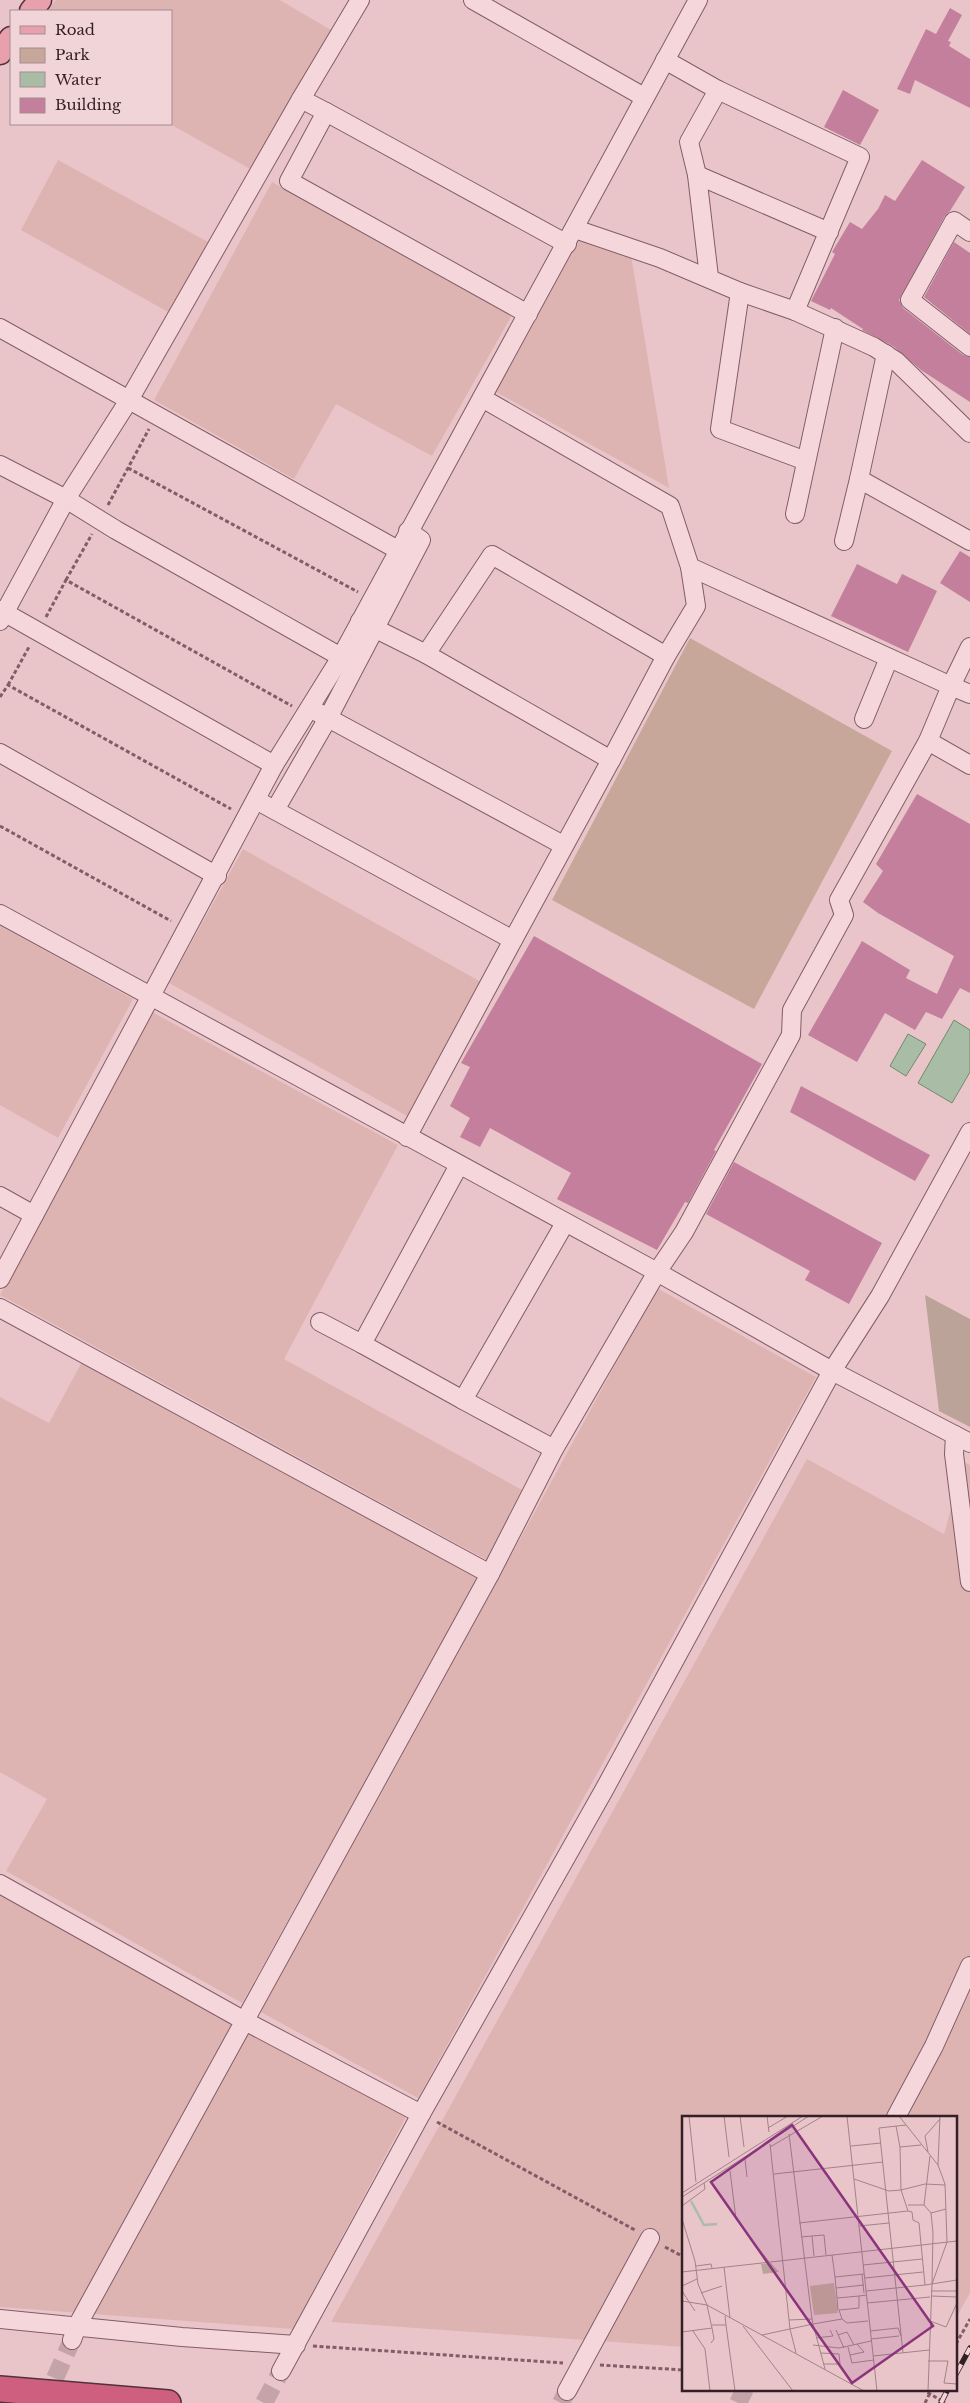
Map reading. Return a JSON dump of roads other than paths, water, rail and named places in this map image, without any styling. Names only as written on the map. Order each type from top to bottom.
[{"type":"highway","points":[[0,2389],[168,2403]]},
{"type":"main road","points":[[32,10],[40,0]]},
{"type":"main road","points":[[0,53],[10,39]]},
{"type":"street","points":[[274,765],[38,631],[2,615],[66,498],[129,400],[301,99],[360,0]]},
{"type":"street","points":[[473,0],[644,98]]},
{"type":"street","points":[[275,810],[328,718],[368,625],[372,600],[398,550],[571,237],[698,0]]},
{"type":"street","points":[[665,60],[718,90],[860,157],[795,311]]},
{"type":"street","points":[[709,277],[697,175],[690,142],[718,90]]},
{"type":"street","points":[[301,99],[571,237],[660,258],[709,277],[740,292],[795,311],[835,328],[896,361],[970,433]]},
{"type":"street","points":[[326,112],[289,181],[528,314]]},
{"type":"street","points":[[697,175],[829,232]]},
{"type":"street","points":[[970,232],[954,221],[910,300],[970,347]]},
{"type":"street","points":[[740,292],[720,430],[806,461]]},
{"type":"street","points":[[0,328],[398,550]]},
{"type":"street","points":[[795,514],[835,328]]},
{"type":"street","points":[[844,540],[860,479],[886,354]]},
{"type":"street","points":[[406,1137],[666,656],[696,606],[690,567],[670,506],[482,398]]},
{"type":"street","points":[[0,465],[66,498],[100,520],[341,657]]},
{"type":"street","points":[[860,479],[970,541]]},
{"type":"street","points":[[0,1279],[150,996],[217,876],[274,765],[341,657],[368,625],[421,540],[408,531]]},
{"type":"street","points":[[426,654],[492,556],[666,656]]},
{"type":"street","points":[[690,567],[970,694]]},
{"type":"street","points":[[368,625],[426,654],[611,760]]},
{"type":"street","points":[[75,2333],[243,2020],[490,1574],[554,1449],[657,1272],[684,1232],[791,1035],[792,1010],[844,915],[839,900],[928,741],[970,647]]},
{"type":"street","points":[[864,719],[890,658]]},
{"type":"street","points":[[308,711],[328,718],[563,845]]},
{"type":"street","points":[[928,741],[970,765]]},
{"type":"street","points":[[0,753],[217,876]]},
{"type":"street","points":[[256,800],[513,940]]},
{"type":"street","points":[[0,914],[564,1224],[657,1272],[832,1371],[962,1439],[954,1454],[970,1582]]},
{"type":"street","points":[[281,2371],[421,2114],[599,1798],[832,1371],[880,1296],[970,1132]]},
{"type":"street","points":[[362,1344],[459,1165]]},
{"type":"street","points":[[0,1196],[34,1214]]},
{"type":"street","points":[[464,1400],[564,1224]]},
{"type":"street","points":[[0,1308],[490,1574]]},
{"type":"street","points":[[320,1322],[554,1449]]},
{"type":"street","points":[[0,1884],[243,2020],[421,2114]]},
{"type":"street","points":[[897,2116],[934,2046],[970,1966]]},
{"type":"street","points":[[567,2391],[650,2238]]},
{"type":"street","points":[[0,2319],[75,2333],[182,2337],[296,2345]]},
{"type":"water","points":[[954,1020],[970,1030],[970,1072],[952,1103],[918,1083]]},
{"type":"water","points":[[908,1034],[926,1044],[906,1076],[890,1066]]},
{"type":"tunnel","points":[[44,2403],[72,2340]]},
{"type":"tunnel","points":[[264,2403],[281,2371]]},
{"type":"tunnel","points":[[738,2403],[744,2390]]},
{"type":"tunnel","points":[[561,2403],[567,2391]]},
{"type":"railway","points":[[958,2370],[970,2348]]},
{"type":"railway","points":[[941,2403],[948,2390]]}]
